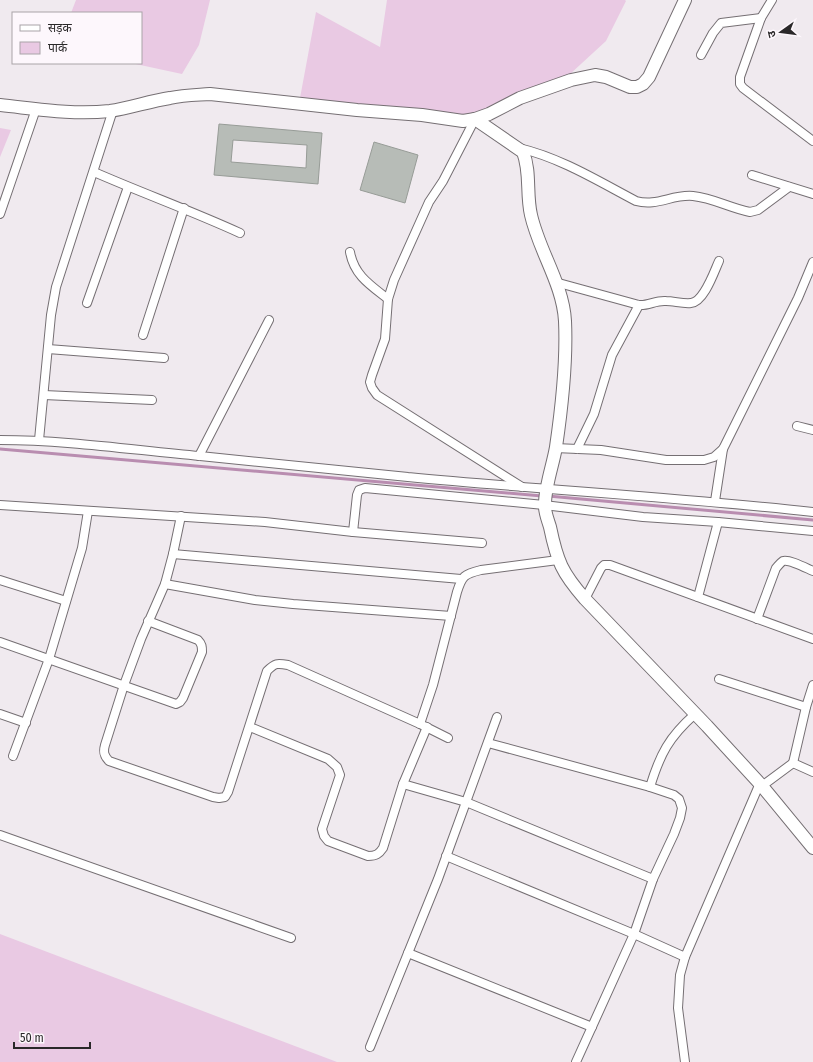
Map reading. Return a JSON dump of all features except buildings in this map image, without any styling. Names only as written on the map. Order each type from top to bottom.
[{"type":"street","points":[[0,105],[63,112],[96,112],[170,98],[210,94],[357,110],[422,115],[463,121],[489,114],[520,98],[557,84],[582,77],[595,75],[606,77],[630,87],[638,87],[649,77],[685,0]]},
{"type":"street","points":[[772,0],[761,18],[740,77],[740,84],[743,88],[813,141]]},
{"type":"street","points":[[701,55],[713,33],[722,23],[761,18]]},
{"type":"street","points":[[0,214],[36,109]]},
{"type":"street","points":[[39,440],[51,315],[56,287],[113,110]]},
{"type":"street","points":[[475,119],[523,152],[526,159],[530,213],[538,239],[562,302],[565,320],[561,407],[546,497],[558,560],[571,583],[584,599],[761,784],[813,848]]},
{"type":"street","points":[[475,119],[443,181],[430,202],[394,280],[388,299],[385,339],[370,382],[377,395],[523,488],[546,497],[643,517],[813,531]]},
{"type":"street","points":[[517,148],[532,151],[553,159],[636,201],[643,203],[692,196],[702,197],[750,212],[758,210],[789,186]]},
{"type":"street","points":[[94,172],[128,187],[184,208],[240,233]]},
{"type":"street","points":[[752,175],[813,194]]},
{"type":"street","points":[[87,303],[128,187]]},
{"type":"street","points":[[143,335],[184,208]]},
{"type":"street","points":[[350,252],[352,263],[361,277],[388,299]]},
{"type":"street","points":[[555,282],[645,306],[664,300],[690,303],[695,302],[703,294],[719,260]]},
{"type":"street","points":[[715,501],[723,449],[795,305],[813,262]]},
{"type":"street","points":[[577,448],[594,414],[612,355],[639,305]]},
{"type":"street","points":[[199,456],[231,391],[269,320]]},
{"type":"street","points":[[48,349],[164,358]]},
{"type":"street","points":[[44,396],[152,400]]},
{"type":"street","points":[[797,426],[813,430]]},
{"type":"street","points":[[0,440],[39,440],[130,448],[523,488]]},
{"type":"street","points":[[555,448],[601,450],[666,460],[704,460],[714,457],[723,449]]},
{"type":"street","points":[[353,532],[357,495],[359,490],[365,488],[546,497],[715,501],[813,512]]},
{"type":"street","points":[[0,505],[265,522],[353,532],[482,543]]},
{"type":"street","points":[[13,756],[48,659],[66,601],[82,548],[88,511]]},
{"type":"street","points":[[181,516],[165,584],[148,621],[124,685],[105,744],[104,751],[109,761],[213,797],[225,797],[250,727],[267,670],[278,663],[288,665],[423,725],[448,738]]},
{"type":"street","points":[[698,597],[718,522]]},
{"type":"street","points":[[173,554],[461,579]]},
{"type":"street","points":[[250,727],[328,759],[337,767],[340,775],[322,829],[324,836],[328,841],[368,856],[374,856],[380,853],[383,848],[423,725],[461,579],[469,573],[481,570],[558,560]]},
{"type":"street","points":[[757,619],[776,568],[780,564],[784,561],[789,561],[813,571]]},
{"type":"street","points":[[584,599],[601,568],[604,565],[610,565],[813,639]]},
{"type":"street","points":[[0,580],[66,601]]},
{"type":"street","points":[[165,584],[255,600],[451,616]]},
{"type":"street","points":[[0,642],[176,704],[183,698],[202,652],[201,643],[198,640],[148,621]]},
{"type":"street","points":[[719,679],[806,707]]},
{"type":"street","points":[[685,1062],[678,1008],[680,975],[685,957],[761,784],[793,764],[806,707],[813,686]]},
{"type":"street","points":[[0,714],[26,722]]},
{"type":"street","points":[[650,787],[660,757],[668,742],[695,714]]},
{"type":"street","points":[[370,1047],[446,856],[497,717]]},
{"type":"street","points":[[488,743],[650,787],[674,795],[679,799],[682,808],[674,834],[653,879],[634,934],[576,1062]]},
{"type":"street","points":[[793,764],[813,772]]},
{"type":"street","points":[[403,784],[466,802],[653,879]]},
{"type":"street","points":[[0,835],[233,916],[291,938]]},
{"type":"street","points":[[446,856],[634,934],[685,957]]},
{"type":"street","points":[[408,953],[592,1027]]},
{"type":"green space","points":[[76,0],[210,0],[199,45],[182,74],[136,64],[142,64],[142,12],[71,12]]},
{"type":"green space","points":[[387,0],[626,1],[606,41],[569,75],[518,94],[470,115],[407,110],[300,98],[316,12],[380,47]]},
{"type":"green space","points":[[0,128],[11,130],[0,157]]},
{"type":"green space","points":[[0,934],[337,1062],[0,1062]]},
{"type":"waterway","points":[[0,449],[542,496]]},
{"type":"waterway","points":[[548,496],[813,520]]}]
